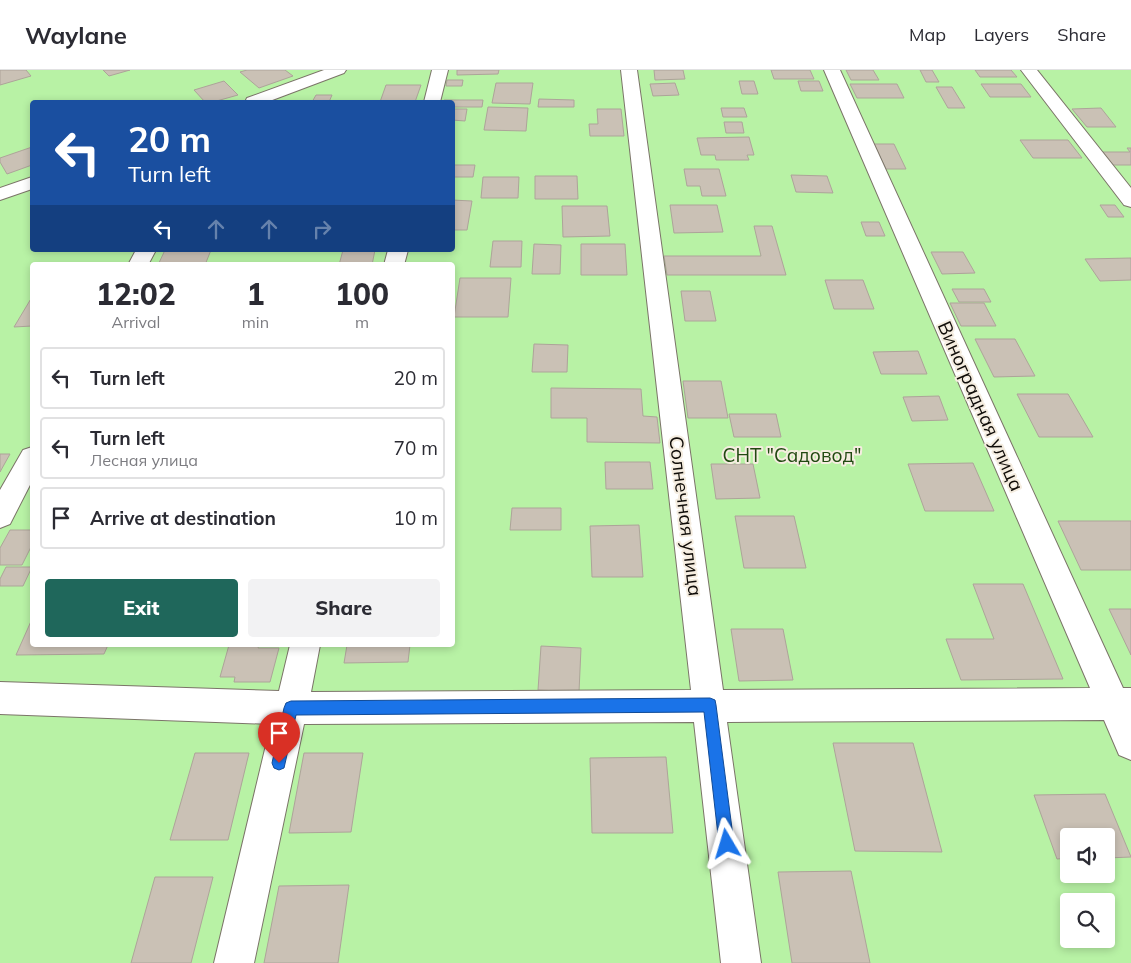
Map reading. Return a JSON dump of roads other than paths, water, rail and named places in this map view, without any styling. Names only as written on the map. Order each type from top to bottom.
[{"type":"street","points":[[432,100],[440,70]]},
{"type":"street","name":"Солнечная улица","points":[[629,70],[741,963]]},
{"type":"street","name":"Виноградная улица","points":[[832,70],[1122,704],[1131,743]]},
{"type":"street","points":[[1029,70],[1131,201]]},
{"type":"street","points":[[258,100],[334,71]]},
{"type":"street","points":[[0,194],[30,183]]},
{"type":"street","points":[[0,516],[30,461]]},
{"type":"street","points":[[234,963],[306,647]]},
{"type":"street","points":[[0,698],[291,708],[1122,704]]},
{"type":"park label","name":"СНТ \"Садовод\"","points":[[792,455]]}]
